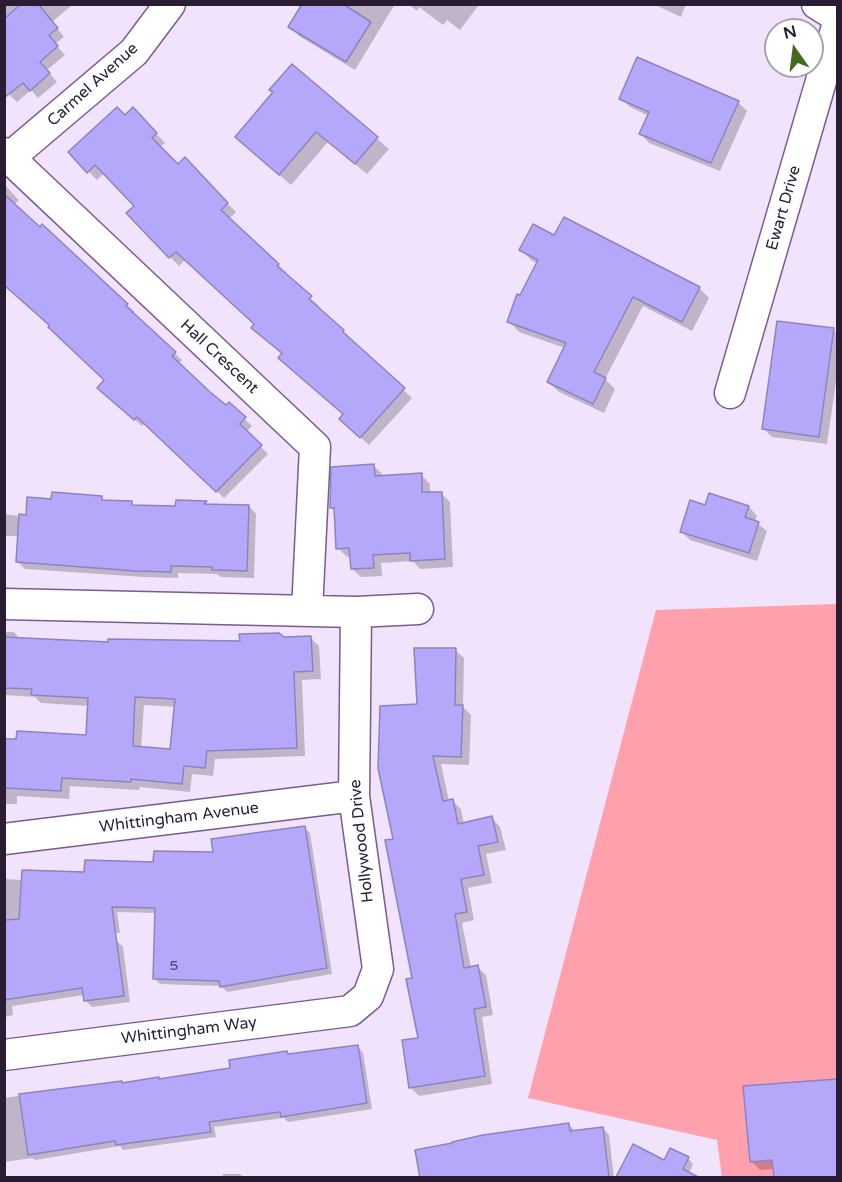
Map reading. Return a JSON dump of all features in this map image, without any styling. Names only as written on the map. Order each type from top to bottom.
[{"type":"street","name":"Carmel Avenue","points":[[7,155],[134,52],[170,4]]},
{"type":"street","points":[[817,4],[837,17]]},
{"type":"street","name":"Ewart Drive","points":[[730,393],[837,23]]},
{"type":"street","name":"Hall Crescent","points":[[7,155],[315,447],[307,611]]},
{"type":"street","points":[[4,604],[356,612],[418,609]]},
{"type":"street","name":"Hollywood Drive","points":[[356,612],[354,796],[378,969],[368,996]]},
{"type":"street","name":"Whittingham Avenue","points":[[4,839],[354,796]]},
{"type":"street","name":"Whittingham Way","points":[[4,1055],[350,1011],[368,996]]},
{"type":"shaded area","points":[[837,604],[837,1177],[722,1177],[717,1140],[528,1098],[656,610]]},
{"type":"building","points":[[21,4],[38,4],[58,28],[49,35],[58,46],[40,62],[50,73],[30,91],[23,83],[4,98],[4,19]]},
{"type":"building","points":[[302,4],[343,4],[371,22],[346,62],[288,27]]},
{"type":"building","points":[[637,57],[739,101],[711,163],[639,134],[649,112],[619,99]]},
{"type":"building","points":[[292,64],[378,137],[355,164],[316,132],[279,175],[235,137],[273,92],[269,90]]},
{"type":"building","points":[[117,107],[125,115],[133,107],[157,133],[152,138],[178,164],[185,157],[228,203],[221,210],[279,264],[277,266],[312,296],[309,299],[344,330],[343,332],[405,388],[360,438],[339,419],[343,414],[278,358],[282,353],[251,328],[254,324],[176,252],[169,258],[126,213],[134,206],[95,165],[87,173],[68,152]]},
{"type":"building","points":[[4,194],[40,227],[42,224],[128,304],[126,306],[176,352],[172,356],[210,392],[226,405],[229,402],[246,417],[240,424],[262,445],[216,492],[137,417],[134,420],[97,388],[104,380],[48,327],[49,325],[4,285]]},
{"type":"building","points":[[564,217],[700,287],[682,322],[633,297],[594,372],[606,378],[593,404],[547,382],[566,343],[507,322],[517,294],[520,295],[538,260],[519,250],[533,224],[554,235]]},
{"type":"building","points":[[777,321],[834,328],[819,437],[762,429]]},
{"type":"building","points":[[374,464],[375,476],[422,473],[422,492],[442,492],[445,559],[410,561],[410,553],[373,555],[374,568],[351,569],[349,548],[336,549],[334,508],[330,508],[331,467]]},
{"type":"building","points":[[52,492],[102,496],[102,500],[132,501],[132,505],[175,506],[176,500],[207,501],[204,504],[249,505],[247,571],[171,566],[171,572],[135,571],[16,562],[19,514],[26,515],[27,497],[51,499]]},
{"type":"building","points":[[709,493],[749,506],[745,517],[759,522],[749,553],[680,532],[690,500],[705,505]]},
{"type":"building","points":[[279,633],[284,637],[311,636],[313,671],[294,672],[297,748],[207,751],[205,768],[184,766],[182,784],[131,779],[131,782],[62,778],[61,791],[4,788],[4,739],[16,739],[17,731],[86,735],[88,698],[31,695],[32,689],[4,688],[4,637],[108,642],[108,639],[240,641],[239,634]],"holes":[[[135,697],[175,699],[170,749],[133,746]]]},
{"type":"building","points":[[414,648],[456,648],[455,705],[463,705],[461,757],[433,756],[443,801],[453,799],[458,824],[492,816],[498,842],[478,846],[484,875],[461,879],[467,912],[455,914],[464,968],[478,965],[486,1007],[474,1009],[485,1076],[409,1088],[402,1040],[418,1038],[406,979],[412,978],[385,840],[393,839],[378,768],[380,706],[417,704]]},
{"type":"building","points":[[305,826],[327,968],[220,987],[219,981],[153,979],[155,908],[112,907],[124,996],[84,1001],[82,988],[4,1000],[4,920],[19,919],[22,870],[84,872],[85,860],[153,862],[154,851],[213,852],[211,839]]},
{"type":"building","points":[[358,1045],[367,1103],[281,1117],[280,1112],[209,1122],[211,1132],[116,1145],[115,1141],[28,1155],[19,1094],[159,1077],[159,1079],[230,1068],[229,1060],[287,1051],[288,1054]]},
{"type":"building","points":[[837,1079],[837,1178],[774,1178],[772,1160],[750,1162],[743,1086]]},
{"type":"building","points":[[569,1123],[570,1131],[603,1127],[609,1177],[420,1178],[415,1150],[483,1135]]},
{"type":"building","points":[[633,1144],[664,1160],[670,1148],[689,1157],[683,1169],[700,1178],[616,1177]]}]
